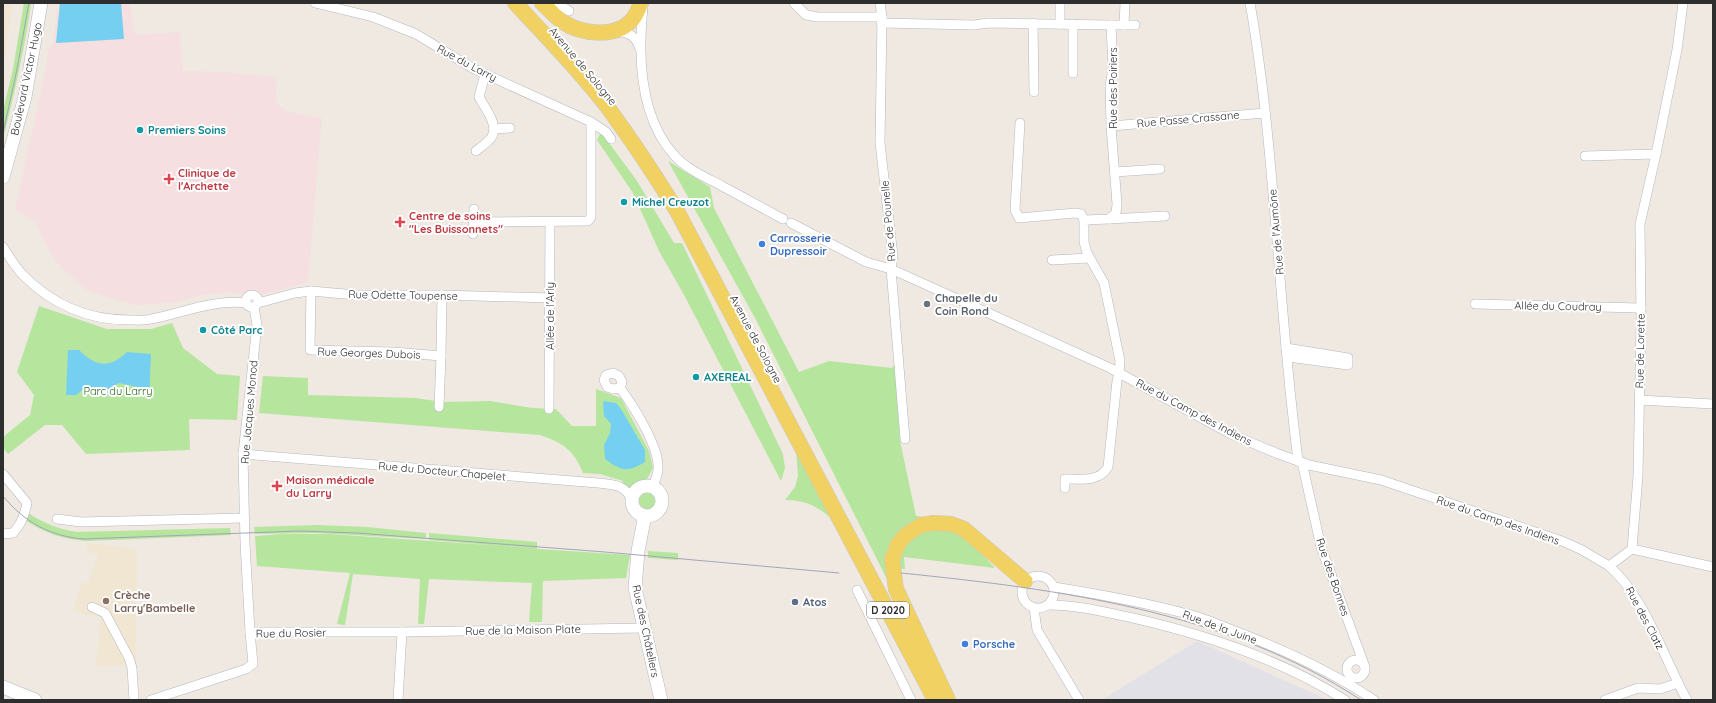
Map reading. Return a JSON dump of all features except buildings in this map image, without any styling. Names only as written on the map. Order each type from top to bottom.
[{"type":"main road","name":"Avenue de Sologne","points":[[515,3],[605,104],[643,156],[678,211],[935,700]]},
{"type":"main road","name":"Avenue de Sologne","points":[[528,3],[610,96],[648,148],[683,203],[947,700]]},
{"type":"main road","points":[[542,3],[563,22],[584,30],[600,33],[617,31],[631,22],[642,3]]},
{"type":"main road","points":[[841,519],[928,700]]},
{"type":"main road","points":[[947,700],[896,588],[892,560],[898,544],[906,535],[921,525],[934,523],[951,524],[964,529],[1025,581]]},
{"type":"street","name":"Boulevard Victor Hugo","points":[[3,177],[25,96],[41,3]]},
{"type":"street","name":"Rue du Larry","points":[[315,3],[373,17],[416,34],[474,69],[590,122],[606,132],[611,139]]},
{"type":"street","points":[[557,3],[569,11]]},
{"type":"street","name":"Rue du Camp des Indiens","points":[[642,3],[644,88],[649,108],[656,126],[674,155],[691,169],[866,262],[891,269],[1120,373],[1231,434],[1300,461],[1381,480],[1562,541],[1582,550],[1609,566]]},
{"type":"street","points":[[794,3],[806,15],[818,17],[974,25],[988,23],[1135,25]]},
{"type":"street","name":"Rue de Pounelle","points":[[880,3],[880,143],[893,256],[891,269],[905,439]]},
{"type":"street","points":[[1060,3],[1060,24]]},
{"type":"street","points":[[1124,25],[1125,3]]},
{"type":"street","name":"Rue de l'Aumône","points":[[1250,3],[1257,43],[1265,113],[1286,348],[1300,461]]},
{"type":"street","name":"Rue de Lorette","points":[[1632,549],[1638,476],[1641,308],[1640,224],[1677,50],[1683,3]]},
{"type":"street","points":[[1033,23],[1034,92]]},
{"type":"street","points":[[1073,24],[1073,73]]},
{"type":"street","name":"Rue des Poiriers","points":[[1109,219],[1116,213],[1117,204],[1110,86],[1113,68],[1111,25]]},
{"type":"street","points":[[617,31],[629,33],[634,38],[642,52]]},
{"type":"street","points":[[476,151],[492,138],[494,129],[492,121],[479,97],[485,74]]},
{"type":"street","name":"Rue Passe Crassane","points":[[1112,126],[1265,113]]},
{"type":"street","points":[[474,222],[584,222],[591,217],[590,122]]},
{"type":"street","points":[[1020,123],[1015,210],[1019,218],[1075,213],[1081,214],[1084,220],[1084,242],[1089,258],[1104,282],[1120,361],[1120,373],[1117,381],[1108,467],[1105,472],[1089,479],[1066,479],[1065,488]]},
{"type":"street","points":[[494,129],[510,128]]},
{"type":"street","points":[[1585,156],[1656,154]]},
{"type":"street","points":[[1115,172],[1160,169]]},
{"type":"street","points":[[474,209],[474,234]]},
{"type":"street","points":[[1084,220],[1165,216]]},
{"type":"street","name":"Allée de l'Arly","points":[[549,409],[550,222]]},
{"type":"street","points":[[3,247],[21,274],[39,289],[76,311],[98,317],[120,320],[149,320],[194,307],[223,302],[253,304]]},
{"type":"street","points":[[1052,260],[1089,258]]},
{"type":"street","name":"Rue Odette Toupense","points":[[253,304],[295,293],[311,291],[356,295],[442,295],[550,298]]},
{"type":"street","name":"Rue Georges Dubois","points":[[311,291],[310,350],[393,352],[441,356]]},
{"type":"street","points":[[439,407],[442,295]]},
{"type":"street","name":"Rue Jacques Monod","points":[[250,632],[244,518],[243,454],[257,325],[253,304]]},
{"type":"street","name":"Allée du Coudray","points":[[1475,304],[1641,308]]},
{"type":"street","points":[[1286,348],[1348,358],[1348,365],[1288,357]]},
{"type":"street","points":[[620,388],[629,401],[651,441],[658,460],[657,476],[652,487]]},
{"type":"street","points":[[1639,400],[1713,404]]},
{"type":"street","name":"Rue du Docteur Chapelet","points":[[243,454],[598,483],[620,486],[629,494],[633,502]]},
{"type":"street","name":"Rue des Bonnes","points":[[1300,461],[1321,547],[1365,667]]},
{"type":"street","points":[[3,474],[27,503],[25,513],[18,527],[13,533],[3,534]]},
{"type":"street","points":[[647,486],[652,487],[661,495],[661,507],[652,514],[643,515],[636,510],[633,502],[635,493],[638,489],[647,486]]},
{"type":"street","name":"Rue des Châteliers","points":[[643,515],[644,520],[638,551],[635,588],[661,700]]},
{"type":"street","points":[[57,519],[88,522],[244,518]]},
{"type":"street","points":[[1609,566],[1632,549],[1713,567]]},
{"type":"street","name":"Rue des Clatz","points":[[1609,566],[1619,575],[1636,596],[1687,700]]},
{"type":"street","points":[[1033,576],[1043,576],[1048,578],[1054,587],[1053,598],[1048,605],[1034,608],[1024,602],[1022,597],[1022,588],[1025,581],[1033,576]]},
{"type":"street","name":"Rue de la Juine","points":[[1054,587],[1119,598],[1188,614],[1252,637],[1306,662],[1355,688],[1374,700]]},
{"type":"street","points":[[857,590],[911,700]]},
{"type":"street","name":"Rue de la Juine","points":[[1048,605],[1078,606],[1202,635],[1282,666],[1307,678],[1345,700]]},
{"type":"street","points":[[92,607],[105,613],[129,658],[132,668],[134,700]]},
{"type":"street","points":[[1034,608],[1037,630],[1079,700]]},
{"type":"street","name":"Rue de la Maison Plate","points":[[402,632],[644,628]]},
{"type":"street","name":"Rue du Rosier","points":[[151,700],[246,669],[253,664],[250,632],[402,632]]},
{"type":"street","points":[[398,700],[402,632]]},
{"type":"street","points":[[1604,700],[1638,688],[1660,689],[1678,682]]},
{"type":"street","points":[[3,687],[35,700]]},
{"type":"shaded area","name":"Clinique de l'Archette","points":[[58,3],[130,3],[135,35],[180,32],[183,71],[223,72],[275,77],[277,104],[288,112],[322,118],[308,282],[250,298],[241,294],[225,292],[201,295],[176,302],[139,305],[116,300],[86,290],[57,263],[45,244],[36,222],[15,209],[46,69],[48,51],[53,45]]},
{"type":"shaded area","points":[[13,4],[3,68],[3,5]]},
{"type":"shaded area","name":"Crèche Larry'Bambelle","points":[[87,543],[137,549],[136,665],[96,666],[101,617],[73,612],[82,582],[88,584],[98,555],[86,550]]},
{"type":"shaded area","points":[[1197,641],[1319,696],[1327,700],[1102,700]]},
{"type":"green space","points":[[24,3],[31,3],[29,20],[3,139],[3,111],[13,69]]},
{"type":"green space","points":[[601,132],[637,181],[674,243],[682,243],[783,454],[785,468],[781,481],[683,293],[659,251],[633,193],[597,140]]},
{"type":"green space","points":[[668,161],[710,187],[714,208],[799,372],[829,361],[892,368],[895,363],[900,441],[916,516],[932,518],[909,526],[890,585],[755,318]]},
{"type":"green space","name":"Parc du Larry","points":[[39,306],[107,329],[151,329],[172,323],[183,348],[217,374],[240,376],[237,420],[189,419],[190,450],[86,454],[62,425],[45,425],[8,454],[3,448],[3,437],[30,415],[34,395],[17,372]]},
{"type":"green space","points":[[263,376],[308,378],[308,395],[415,398],[443,402],[490,401],[532,408],[556,409],[572,426],[596,426],[596,389],[621,398],[649,451],[653,468],[647,479],[637,485],[632,491],[622,485],[623,481],[600,474],[583,473],[576,458],[567,448],[540,435],[259,413]]},
{"type":"green space","points":[[796,448],[835,522],[824,512],[812,505],[800,501],[785,500],[795,487],[798,476]]},
{"type":"green space","points":[[647,493],[653,495],[655,501],[653,507],[647,509],[641,507],[639,501],[641,495]]},
{"type":"green space","points":[[27,512],[50,525],[77,532],[230,528],[231,535],[86,541],[54,535],[32,525],[25,520]]},
{"type":"green space","points":[[318,525],[367,527],[426,533],[426,539],[317,533],[255,534],[254,527]]},
{"type":"green space","points":[[948,528],[966,538],[995,568],[904,557],[905,569],[899,569],[899,554],[919,532]]},
{"type":"green space","points":[[429,533],[537,542],[537,549],[630,555],[626,578],[543,581],[542,622],[529,622],[532,583],[429,579],[424,624],[418,624],[420,579],[353,574],[345,625],[337,624],[350,573],[257,566],[255,536],[283,534],[330,534],[530,548],[429,540]]},
{"type":"green space","points":[[648,551],[678,553],[678,560],[648,558]]},
{"type":"water","points":[[60,3],[121,3],[124,39],[56,43]]},
{"type":"water","points":[[68,350],[79,350],[91,360],[103,364],[114,361],[127,352],[151,354],[149,398],[142,388],[119,383],[110,388],[107,397],[98,391],[84,389],[76,395],[66,395]]},
{"type":"water","points":[[603,401],[616,403],[621,409],[645,450],[645,462],[633,468],[624,469],[605,459],[604,445],[610,433],[611,424],[604,416]]},
{"type":"tram line","points":[[3,133],[29,3]]},
{"type":"tram line","points":[[3,496],[20,513],[38,526],[60,535],[83,539],[299,531],[357,533],[605,552],[839,573]]},
{"type":"tram line","points":[[901,573],[1021,587],[1080,597],[1140,609],[1198,625],[1254,645],[1309,670],[1361,700]]},
{"type":"place","name":"Premiers Soins","points":[[140,130]]},
{"type":"place","name":"Clinique de l'Archette","points":[[169,179]]},
{"type":"place","name":"Michel Creuzot","points":[[624,202]]},
{"type":"place","name":"Centre de soins \"Les Buissonnets\"","points":[[400,222]]},
{"type":"place","name":"Carrosserie Dupressoir","points":[[762,244]]},
{"type":"place","name":"Chapelle du Coin Rond","points":[[927,304]]},
{"type":"place","name":"Côté Parc","points":[[203,330]]},
{"type":"place","name":"AXEREAL","points":[[696,377]]},
{"type":"place","name":"Maison médicale du Larry","points":[[277,486]]},
{"type":"place","name":"Crèche Larry'Bambelle","points":[[106,601]]},
{"type":"place","name":"Atos","points":[[795,602]]},
{"type":"place","name":"Porsche","points":[[965,644]]}]
